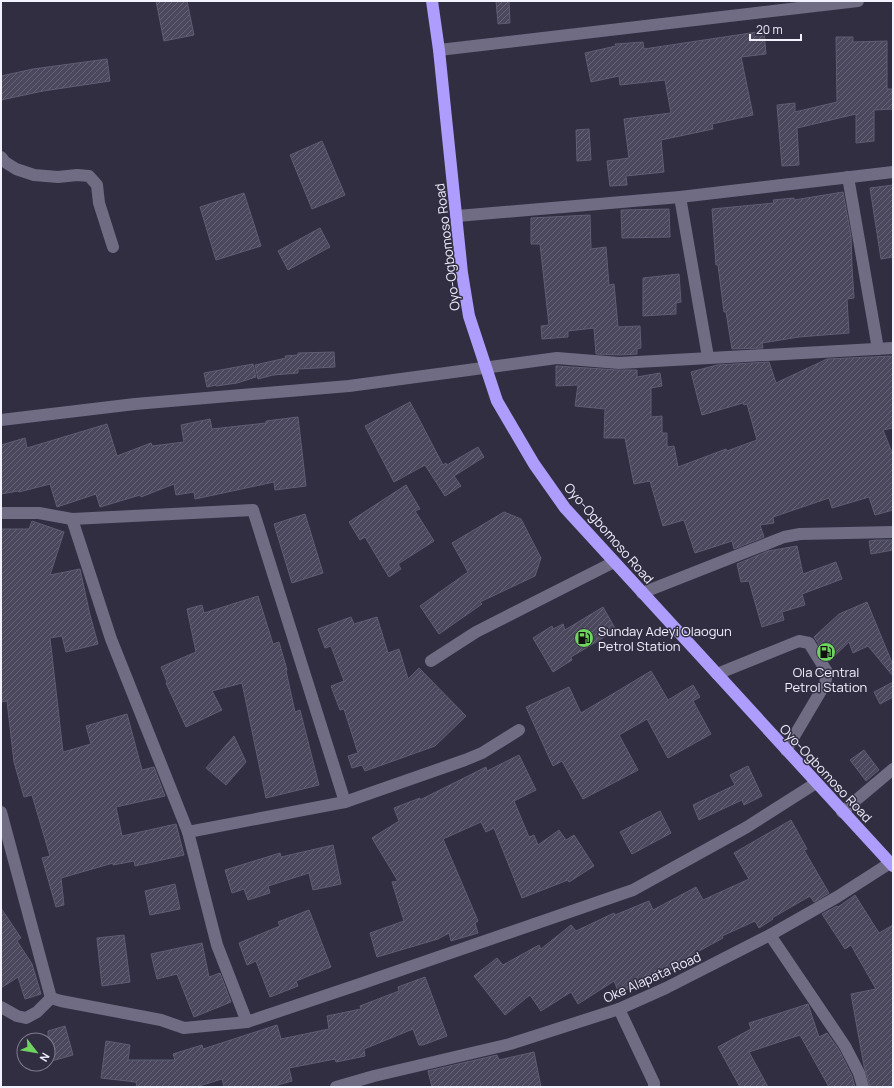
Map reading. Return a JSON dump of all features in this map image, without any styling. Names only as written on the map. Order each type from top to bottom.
[{"type":"highway","name":"Oyo-Ogbomoso Road","points":[[432,1],[439,50],[462,273],[469,316],[497,401],[534,464],[565,508],[891,865]]},
{"type":"street","points":[[439,50],[858,1]]},
{"type":"street","points":[[1,157],[16,169],[34,175],[58,177],[77,175],[89,176],[97,185],[99,203],[113,247]]},
{"type":"street","points":[[457,216],[680,197],[893,172]]},
{"type":"street","points":[[848,177],[878,349]]},
{"type":"street","points":[[680,197],[708,357]]},
{"type":"street","points":[[1,420],[135,404],[349,386],[557,358],[619,363],[893,348]]},
{"type":"street","points":[[1,513],[39,513],[72,519],[253,510],[345,802]]},
{"type":"street","points":[[72,519],[111,639],[188,832],[218,945],[247,1022]]},
{"type":"street","points":[[642,593],[784,537],[800,534],[893,532]]},
{"type":"street","points":[[431,661],[476,632],[614,562]]},
{"type":"street","points":[[717,674],[799,641],[809,643],[827,672],[825,684],[786,750]]},
{"type":"street","points":[[188,832],[345,802],[465,760],[482,752],[518,730]]},
{"type":"street","points":[[842,812],[893,769]]},
{"type":"street","points":[[51,998],[162,1020],[184,1028],[247,1022],[633,890],[747,828],[816,783]]},
{"type":"street","points":[[1,812],[51,998]]},
{"type":"street","name":"Oke Alapata Road","points":[[336,1087],[374,1076],[510,1044],[619,1009],[666,988],[770,935],[891,865]]},
{"type":"street","points":[[770,935],[841,1040],[859,1073],[862,1087]]},
{"type":"street","points":[[1,1007],[17,1016],[26,1018],[37,1012],[51,998]]},
{"type":"street","points":[[619,1009],[654,1083],[654,1087]]},
{"type":"building","points":[[156,1],[187,1],[194,35],[164,41]]},
{"type":"building","points":[[496,1],[509,1],[510,23],[498,24]]},
{"type":"building","points":[[764,31],[766,54],[741,57],[753,115],[712,124],[713,129],[661,140],[664,172],[626,176],[627,185],[610,186],[607,161],[629,158],[624,119],[671,113],[665,80],[620,85],[619,76],[591,82],[585,53],[616,46],[615,44],[643,42],[644,49]]},
{"type":"building","points":[[836,37],[853,37],[853,42],[887,41],[887,89],[892,89],[893,109],[874,110],[874,141],[856,143],[856,114],[797,128],[799,165],[782,166],[777,105],[795,103],[795,112],[837,102]]},
{"type":"building","points":[[107,59],[110,81],[43,91],[1,100],[1,76],[33,69]]},
{"type":"building","points":[[589,129],[591,160],[577,161],[576,130]]},
{"type":"building","points":[[322,141],[345,195],[312,209],[290,155]]},
{"type":"building","points":[[893,185],[893,257],[881,259],[870,188]]},
{"type":"building","points":[[843,192],[851,236],[854,298],[847,299],[849,333],[799,337],[762,343],[763,348],[732,349],[726,312],[724,312],[718,265],[716,265],[712,209],[774,203],[773,200],[794,198],[794,200]]},
{"type":"building","points":[[244,193],[261,246],[216,260],[200,207]]},
{"type":"building","points":[[669,209],[670,237],[622,238],[621,210]]},
{"type":"building","points":[[590,215],[591,249],[606,247],[609,285],[614,284],[618,327],[640,326],[641,348],[637,349],[637,354],[596,354],[594,328],[568,331],[568,337],[542,339],[541,326],[549,325],[540,244],[531,244],[531,218]]},
{"type":"building","points":[[320,228],[330,247],[288,270],[278,251]]},
{"type":"building","points":[[679,274],[681,302],[676,303],[676,314],[643,316],[643,278]]},
{"type":"building","points":[[334,352],[335,367],[298,369],[298,373],[273,375],[258,379],[255,365],[286,358],[285,356],[298,355],[298,353]]},
{"type":"building","points":[[893,356],[893,428],[883,430],[893,455],[893,510],[875,515],[869,497],[832,508],[829,498],[773,517],[774,523],[760,525],[764,537],[734,549],[732,541],[695,553],[684,520],[663,526],[650,481],[634,484],[625,438],[604,438],[605,409],[575,406],[578,385],[556,386],[556,366],[637,370],[637,377],[660,373],[662,386],[651,388],[651,417],[662,416],[662,433],[667,433],[667,447],[674,446],[678,467],[726,449],[727,451],[757,440],[747,404],[744,405],[743,403],[702,415],[691,372],[717,365],[769,362],[776,383],[827,359]]},
{"type":"building","points":[[253,364],[256,377],[237,383],[207,387],[204,373]]},
{"type":"building","points":[[410,402],[443,465],[446,463],[447,465],[478,447],[484,457],[454,476],[461,486],[445,496],[425,465],[394,482],[365,426]]},
{"type":"building","points":[[298,417],[306,486],[275,490],[274,482],[195,499],[194,492],[176,495],[174,484],[141,497],[140,495],[100,507],[96,494],[57,507],[50,484],[19,492],[1,494],[1,445],[25,438],[27,448],[107,424],[117,456],[151,443],[152,446],[184,442],[181,425],[210,419],[212,429],[266,423],[266,421]]},
{"type":"building","points":[[406,485],[420,509],[415,511],[434,541],[398,564],[401,569],[389,577],[365,537],[360,540],[349,522]]},
{"type":"building","points":[[504,512],[521,519],[541,558],[535,576],[480,602],[482,604],[439,634],[420,606],[468,572],[452,543]]},
{"type":"building","points":[[305,514],[323,573],[292,583],[274,524]]},
{"type":"building","points":[[32,521],[64,532],[50,575],[80,569],[98,644],[66,652],[62,636],[50,638],[63,752],[91,744],[86,726],[127,714],[142,770],[154,767],[165,796],[116,807],[122,836],[176,824],[184,855],[135,866],[134,861],[113,865],[113,863],[61,878],[64,905],[56,907],[42,858],[50,856],[32,795],[24,797],[14,762],[7,701],[1,702],[1,529],[29,529]]},
{"type":"building","points":[[893,540],[893,550],[871,554],[869,541]]},
{"type":"building","points":[[797,546],[803,574],[836,562],[842,579],[802,594],[805,605],[782,612],[784,620],[762,627],[749,581],[741,582],[737,564],[768,551]]},
{"type":"building","points":[[258,596],[273,644],[279,642],[287,670],[295,712],[300,710],[319,785],[266,798],[242,683],[212,691],[222,710],[186,727],[166,683],[167,682],[161,667],[196,652],[187,609],[202,605],[204,613]]},
{"type":"building","points":[[867,602],[893,665],[893,676],[868,646],[853,653],[849,642],[829,661],[814,637],[839,614]]},
{"type":"building","points":[[603,607],[616,630],[571,657],[572,660],[553,672],[533,638],[552,626],[553,629],[563,624],[565,630]]},
{"type":"building","points":[[351,617],[354,624],[377,617],[388,653],[399,649],[408,679],[419,668],[466,716],[435,746],[365,771],[362,765],[352,768],[348,756],[358,753],[344,709],[340,710],[331,686],[344,681],[331,646],[325,648],[318,629]]},
{"type":"building","points":[[651,671],[668,700],[693,685],[700,697],[693,701],[711,734],[668,758],[647,719],[619,735],[638,770],[583,799],[562,761],[553,766],[526,707],[569,687],[581,713]]},
{"type":"building","points":[[893,682],[893,697],[880,704],[874,692]]},
{"type":"building","points":[[234,736],[246,762],[226,785],[206,768]]},
{"type":"building","points":[[864,750],[879,770],[866,781],[850,760]]},
{"type":"building","points":[[519,755],[536,790],[514,801],[529,837],[534,835],[538,845],[559,830],[566,840],[574,835],[594,866],[569,882],[568,880],[522,898],[494,828],[486,832],[481,822],[443,839],[478,921],[475,923],[478,933],[451,941],[449,933],[438,939],[377,957],[370,933],[404,921],[392,882],[398,881],[372,838],[399,821],[394,808],[420,798],[420,800],[486,767],[487,771]]},
{"type":"building","points":[[748,766],[762,796],[744,805],[742,800],[699,820],[693,805],[735,785],[730,775]]},
{"type":"building","points":[[660,811],[671,833],[632,854],[620,832]]},
{"type":"building","points":[[791,820],[807,849],[804,850],[829,893],[814,902],[810,896],[772,918],[773,919],[759,928],[755,921],[722,936],[723,938],[677,963],[678,968],[645,976],[646,980],[619,993],[614,981],[578,1004],[571,992],[541,1011],[530,995],[505,1015],[474,976],[497,958],[503,965],[539,945],[541,949],[571,925],[576,931],[614,913],[615,915],[649,901],[653,910],[696,887],[703,900],[749,879],[734,853]]},
{"type":"building","points":[[333,845],[341,884],[313,890],[309,873],[268,886],[270,893],[248,900],[244,889],[232,893],[225,870],[280,853],[281,857]]},
{"type":"building","points":[[175,884],[180,909],[150,915],[145,891]]},
{"type":"building","points":[[855,895],[879,933],[893,925],[893,1087],[870,1087],[864,1066],[851,994],[876,989],[851,945],[845,949],[822,914],[837,906],[838,907]]},
{"type":"building","points":[[1,908],[21,938],[17,941],[32,964],[41,994],[25,999],[18,977],[1,988]]},
{"type":"building","points":[[309,910],[331,967],[296,981],[298,986],[270,997],[256,961],[247,965],[239,943],[280,926],[278,922]]},
{"type":"building","points":[[124,935],[130,982],[102,986],[97,938]]},
{"type":"building","points":[[202,943],[209,977],[220,973],[231,1002],[194,1017],[177,974],[157,979],[151,954]]},
{"type":"building","points":[[425,977],[447,1036],[423,1045],[419,1045],[413,1029],[364,1049],[365,1056],[336,1062],[335,1059],[289,1068],[292,1081],[271,1087],[224,1087],[222,1079],[196,1087],[137,1087],[136,1082],[101,1078],[106,1041],[130,1045],[128,1060],[175,1060],[173,1054],[202,1045],[203,1049],[277,1025],[281,1039],[329,1029],[327,1016],[361,1009],[360,1006],[399,991],[398,987]]},
{"type":"building","points":[[808,1004],[819,1037],[827,1033],[839,1050],[852,1076],[855,1087],[829,1087],[800,1035],[749,1052],[768,1087],[740,1087],[718,1047],[751,1029],[749,1023]]},
{"type":"building","points":[[65,1026],[73,1055],[56,1060],[56,1032],[48,1031]]},
{"type":"building","points":[[534,1052],[541,1087],[432,1087],[428,1071],[497,1055],[499,1060]]},
{"type":"place","name":"Sunday Adeyi Olaogun Petrol Station","points":[[584,638]]},
{"type":"place","name":"Ola Central Petrol Station","points":[[826,652]]}]
